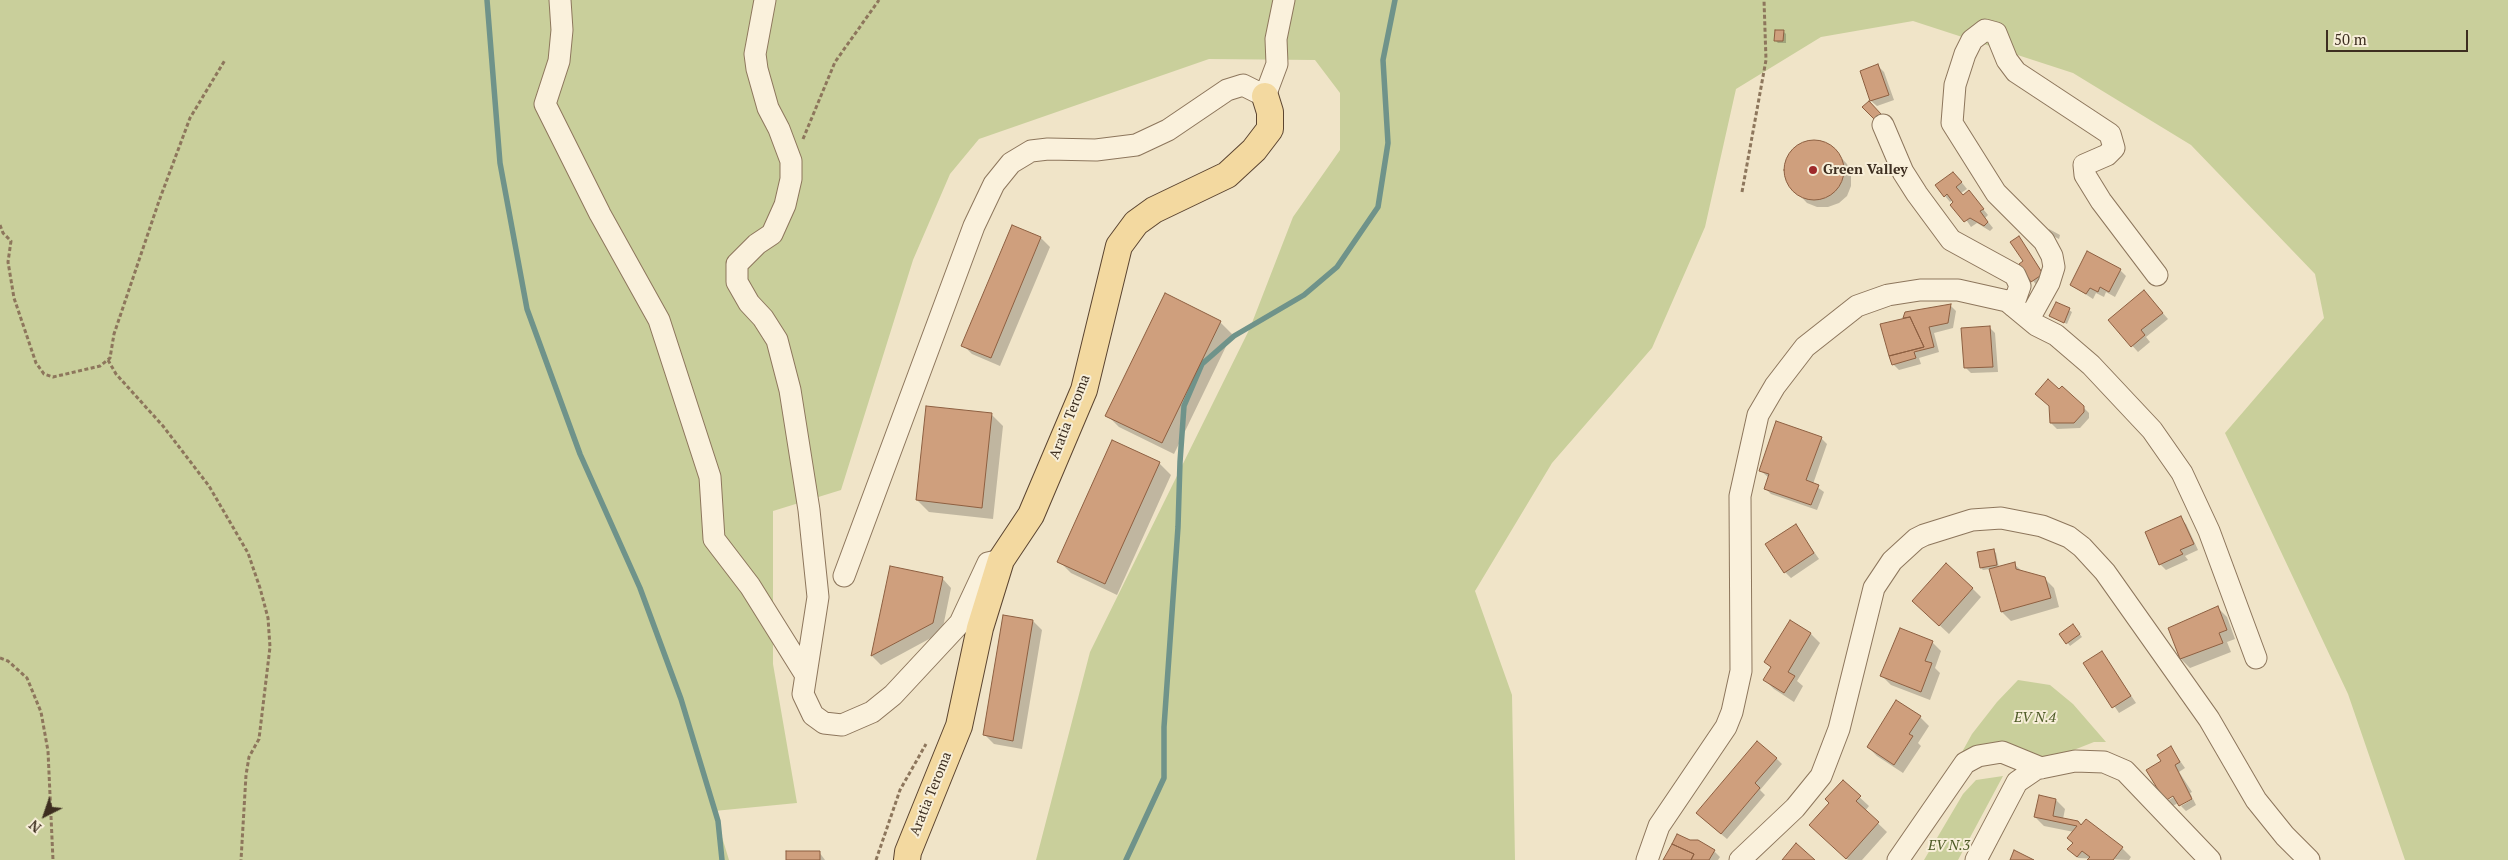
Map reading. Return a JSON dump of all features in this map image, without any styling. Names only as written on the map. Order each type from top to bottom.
[{"type":"main road","name":"Aratia Teroma","points":[[907,860],[908,852],[959,726],[980,628],[1001,560],[1031,515],[1084,390],[1119,246],[1136,223],[1154,210],[1226,175],[1254,150],[1270,129],[1270,112],[1266,96]]},
{"type":"street","points":[[560,0],[562,30],[559,60],[545,104],[600,214],[659,320],[710,477],[714,539],[750,586],[805,674]]},
{"type":"street","points":[[765,0],[756,54],[757,68],[768,108],[779,129],[791,161],[791,179],[785,205],[772,234],[757,244],[737,264],[737,282],[749,303],[763,318],[777,340],[790,390],[809,510],[818,597],[803,694],[813,715],[824,723],[842,725],[872,712],[893,695],[923,666],[938,645],[960,623],[988,563],[1001,560]]},
{"type":"street","name":"Aratia Teroma","points":[[1266,96],[1277,64],[1276,39],[1284,0]]},
{"type":"street","points":[[2021,313],[2049,283],[2054,266],[2052,256],[2044,241],[1996,193],[1952,123],[1955,85],[1965,54],[1972,40],[1985,30],[1996,33],[2006,60],[2016,72],[2110,134],[2113,141],[2113,150],[2101,158],[2084,165],[2085,174],[2101,202],[2157,275]]},
{"type":"street","points":[[844,576],[974,226],[994,184],[1012,163],[1031,151],[1048,149],[1096,150],[1136,145],[1168,130],[1227,90],[1243,85],[1266,96]]},
{"type":"street","points":[[1883,125],[1903,172],[1916,194],[1951,240],[2015,275],[2020,286],[2021,313]]},
{"type":"street","points":[[1647,860],[1659,826],[1716,742],[1730,720],[1732,712],[1741,671],[1740,496],[1758,415],[1775,386],[1805,347],[1836,320],[1857,306],[1888,295],[1920,290],[1958,290],[2007,301],[2021,313],[2056,335],[2091,365],[2152,430],[2175,462],[2209,531],[2256,658]]},
{"type":"street","points":[[1740,860],[1795,808],[1821,776],[1839,729],[1874,588],[1892,561],[1916,539],[1972,520],[2001,518],[2042,526],[2069,538],[2082,547],[2105,572],[2209,719],[2256,800],[2285,836],[2309,860]]},
{"type":"street","points":[[1898,860],[1965,763],[1978,756],[2002,752],[2041,768]]},
{"type":"street","points":[[1976,860],[2012,789],[2022,777],[2041,768],[2060,763],[2090,762],[2109,764],[2126,771],[2210,860]]},
{"type":"path","points":[[791,161],[802,142],[835,62],[879,0]]},
{"type":"path","points":[[1742,192],[1766,60],[1764,0]]},
{"type":"path","points":[[0,225],[3,233],[11,241],[8,262],[14,298],[36,363],[44,374],[53,377],[100,366],[108,360],[114,334],[158,201],[190,118],[225,60]]},
{"type":"path","points":[[108,360],[116,374],[163,426],[209,486],[248,552],[268,618],[270,647],[259,739],[248,756],[241,860]]},
{"type":"path","points":[[0,658],[8,662],[27,678],[41,712],[48,751],[53,860]]},
{"type":"green space","points":[[0,0],[2508,0],[2508,860],[2405,860],[2348,694],[2225,433],[2324,318],[2315,274],[2191,145],[2073,73],[1913,21],[1821,37],[1736,89],[1705,227],[1652,348],[1552,463],[1475,591],[1512,695],[1515,860],[1036,860],[1090,652],[1250,328],[1293,217],[1340,150],[1340,93],[1315,60],[1209,59],[979,139],[950,174],[913,260],[841,490],[773,511],[773,664],[797,803],[714,811],[729,860],[0,860]]},
{"type":"green space","name":"EV N.4","points":[[2018,680],[2050,685],[2073,704],[2106,742],[2094,742],[2051,759],[2005,747],[1951,772],[1972,734],[1997,702]]},
{"type":"green space","name":"EV N.3","points":[[2003,776],[1958,860],[1924,860],[1963,794],[1976,780]]},
{"type":"building","points":[[1775,30],[1784,30],[1783,41],[1774,41]]},
{"type":"building","points":[[1878,64],[1889,95],[1870,101],[1860,71]]},
{"type":"building","points":[[1869,101],[1881,114],[1875,120],[1862,107]]},
{"type":"building","name":"Green Valley","points":[[1814,140],[1830,145],[1835,149],[1839,154],[1844,170],[1839,186],[1835,191],[1830,195],[1814,200],[1798,195],[1793,191],[1789,186],[1784,170],[1789,154],[1793,149],[1798,145]]},
{"type":"building","points":[[1953,172],[1962,182],[1956,187],[1963,195],[1969,190],[1984,209],[1980,211],[1988,222],[1984,226],[1970,218],[1964,222],[1950,205],[1953,202],[1947,194],[1944,197],[1935,185]]},
{"type":"building","points":[[1012,225],[1041,237],[991,358],[961,346]]},
{"type":"building","points":[[2019,236],[2043,274],[2031,282],[2019,264],[2023,261],[2010,242]]},
{"type":"building","points":[[2087,251],[2121,269],[2109,292],[2100,287],[2098,292],[2090,288],[2086,294],[2070,285]]},
{"type":"building","points":[[2144,290],[2163,313],[2141,330],[2145,335],[2131,347],[2108,320]]},
{"type":"building","points":[[1165,293],[1221,321],[1162,443],[1105,416]]},
{"type":"building","points":[[2056,302],[2070,308],[2064,323],[2049,316]]},
{"type":"building","points":[[1951,304],[1948,323],[1929,327],[1934,347],[1914,352],[1916,358],[1892,365],[1889,356],[1924,347],[1910,317],[1903,318],[1905,312]]},
{"type":"building","points":[[1910,317],[1924,347],[1889,356],[1880,324]]},
{"type":"building","points":[[1990,326],[1993,367],[1964,368],[1961,328]]},
{"type":"building","points":[[2048,379],[2059,389],[2062,386],[2084,406],[2084,412],[2074,423],[2050,423],[2049,406],[2035,394]]},
{"type":"building","points":[[926,406],[992,413],[982,508],[916,500]]},
{"type":"building","points":[[1776,421],[1822,437],[1806,480],[1819,485],[1811,505],[1764,489],[1769,474],[1759,471]]},
{"type":"building","points":[[1112,440],[1160,462],[1105,584],[1057,562]]},
{"type":"building","points":[[2181,516],[2194,544],[2180,550],[2183,554],[2159,565],[2145,532]]},
{"type":"building","points":[[1796,524],[1814,553],[1784,573],[1765,544]]},
{"type":"building","points":[[1994,549],[1997,565],[1980,568],[1977,552]]},
{"type":"building","points":[[2015,562],[2016,569],[2045,577],[2051,598],[2001,612],[1989,569]]},
{"type":"building","points":[[1946,563],[1973,588],[1939,626],[1912,601]]},
{"type":"building","points":[[890,566],[943,577],[933,623],[871,656]]},
{"type":"building","points":[[2218,606],[2227,630],[2219,633],[2223,643],[2180,659],[2168,628]]},
{"type":"building","points":[[1003,615],[1033,620],[1013,741],[983,735]]},
{"type":"building","points":[[1790,620],[1811,633],[1788,672],[1795,676],[1784,693],[1763,680],[1771,667],[1764,662]]},
{"type":"building","points":[[2073,624],[2080,634],[2066,644],[2059,634]]},
{"type":"building","points":[[1900,628],[1933,641],[1925,661],[1932,663],[1921,692],[1880,676]]},
{"type":"building","points":[[2102,651],[2131,696],[2112,708],[2083,663]]},
{"type":"building","points":[[1896,700],[1921,716],[1909,734],[1913,736],[1894,765],[1867,747]]},
{"type":"building","points":[[1757,741],[1777,758],[1755,783],[1760,788],[1721,834],[1696,813]]},
{"type":"building","points":[[2171,746],[2180,762],[2175,765],[2192,799],[2179,806],[2173,796],[2165,801],[2146,770],[2161,761],[2157,755]]},
{"type":"building","points":[[1843,780],[1861,796],[1856,801],[1879,822],[1846,859],[1809,825],[1829,803],[1825,799]]},
{"type":"building","points":[[2039,795],[2056,799],[2053,816],[2078,821],[2081,825],[2086,819],[2123,847],[2113,860],[2087,860],[2090,857],[2082,851],[2077,857],[2067,849],[2073,843],[2067,838],[2077,826],[2034,817]]},
{"type":"building","points":[[1677,834],[1690,840],[1698,840],[1715,850],[1709,860],[1691,860],[1694,854],[1672,844]]},
{"type":"building","points":[[1796,843],[1815,860],[1782,860]]},
{"type":"building","points":[[1672,844],[1694,854],[1691,860],[1663,860]]},
{"type":"building","points":[[2014,850],[2034,860],[2010,860]]},
{"type":"building","points":[[786,851],[820,851],[820,860],[786,860]]},
{"type":"waterway","points":[[487,0],[500,163],[527,309],[580,454],[640,588],[681,699],[718,821],[722,860]]},
{"type":"waterway","points":[[1126,860],[1164,778],[1164,727],[1178,527],[1184,406],[1202,364],[1234,336],[1304,295],[1337,267],[1378,207],[1388,143],[1383,60],[1395,0]]},
{"type":"place","name":"Green Valley","points":[[1813,170]]}]
